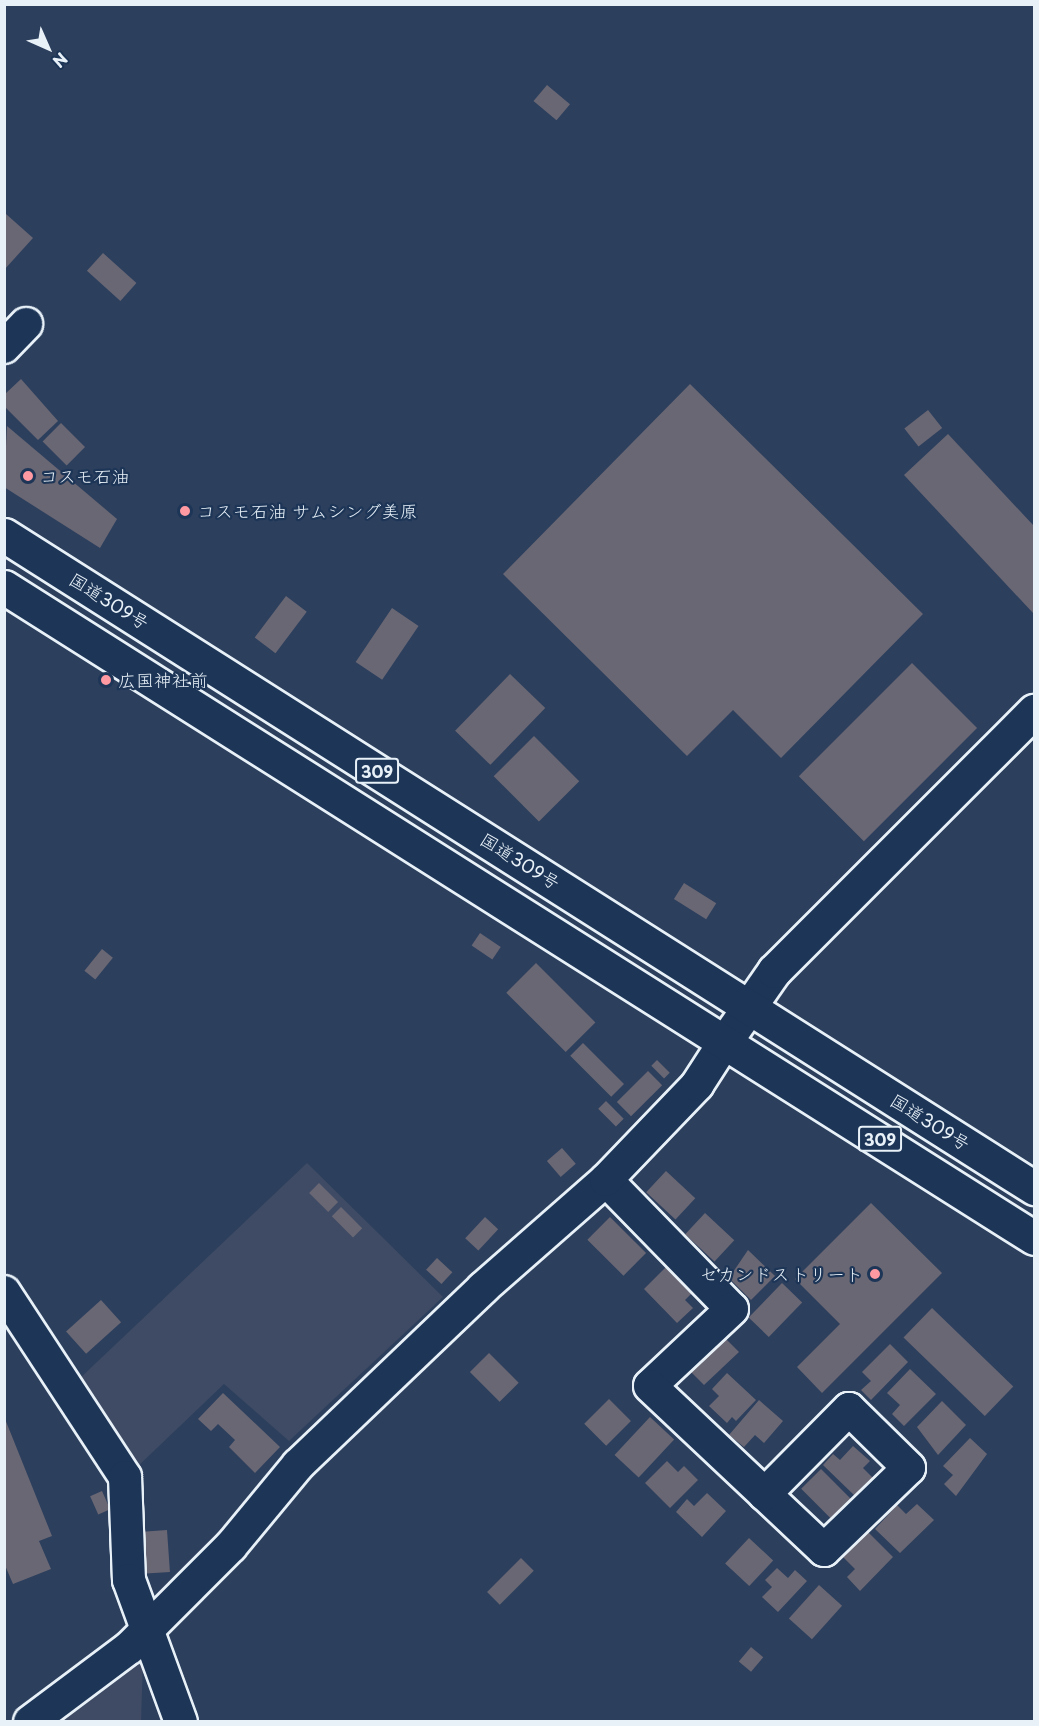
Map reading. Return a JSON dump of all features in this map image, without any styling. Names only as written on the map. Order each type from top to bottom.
[{"type":"main road","name":"国道309号","points":[[4,535],[1035,1188]]},
{"type":"main road","name":"309","points":[[4,587],[726,1040],[1035,1238]]},
{"type":"main road","points":[[726,1040],[774,971],[1035,711]]},
{"type":"street","points":[[4,346],[26,324]]},
{"type":"street","points":[[30,1722],[144,1632],[231,1546],[298,1465],[606,1179],[697,1085],[726,1040]]},
{"type":"street","points":[[606,1179],[732,1309],[650,1386],[765,1494],[825,1550],[909,1468],[849,1409],[765,1494]]},
{"type":"street","points":[[4,1293],[125,1477],[129,1580],[144,1632],[182,1722]]},
{"type":"shaded area","points":[[307,1163],[443,1297],[289,1441],[224,1384],[136,1468],[78,1380]]},
{"type":"shaded area","points":[[143,1660],[141,1721],[49,1722],[68,1705]]},
{"type":"building","points":[[547,85],[570,104],[556,120],[534,101]]},
{"type":"building","points":[[4,196],[6,214],[33,238],[4,270]]},
{"type":"building","points":[[103,253],[136,283],[120,301],[87,271]]},
{"type":"building","points":[[21,379],[58,421],[38,440],[4,406],[4,395]]},
{"type":"building","points":[[690,384],[923,614],[781,758],[733,710],[687,756],[503,574]]},
{"type":"building","points":[[928,410],[942,428],[919,447],[904,428]]},
{"type":"building","points":[[61,423],[85,447],[67,465],[43,441]]},
{"type":"building","points":[[7,426],[117,519],[100,548],[4,487]]},
{"type":"building","points":[[948,434],[1034,526],[1034,614],[904,475]]},
{"type":"building","points":[[286,596],[307,612],[275,653],[255,638]]},
{"type":"building","points":[[392,608],[419,626],[382,680],[356,662]]},
{"type":"building","points":[[912,663],[977,728],[864,841],[799,776]]},
{"type":"building","points":[[510,674],[545,708],[490,765],[455,731]]},
{"type":"building","points":[[534,736],[579,781],[539,822],[494,776]]},
{"type":"building","points":[[684,883],[716,903],[706,919],[674,899]]},
{"type":"building","points":[[480,933],[501,947],[492,959],[472,945]]},
{"type":"building","points":[[102,949],[113,958],[95,980],[84,971]]},
{"type":"building","points":[[536,963],[595,1022],[566,1052],[506,993]]},
{"type":"building","points":[[583,1043],[624,1084],[611,1097],[570,1056]]},
{"type":"building","points":[[657,1060],[670,1073],[664,1078],[651,1066]]},
{"type":"building","points":[[648,1071],[662,1085],[631,1116],[617,1102]]},
{"type":"building","points":[[606,1101],[624,1119],[616,1126],[598,1109]]},
{"type":"building","points":[[562,1148],[576,1164],[561,1177],[547,1161]]},
{"type":"building","points":[[666,1171],[695,1198],[675,1219],[646,1192]]},
{"type":"building","points":[[319,1183],[338,1202],[328,1212],[309,1193]]},
{"type":"building","points":[[871,1203],[942,1273],[822,1393],[797,1367],[840,1324],[795,1279]]},
{"type":"building","points":[[341,1207],[362,1228],[353,1237],[332,1216]]},
{"type":"building","points":[[705,1213],[734,1240],[714,1261],[685,1234]]},
{"type":"building","points":[[485,1217],[498,1229],[478,1250],[465,1238]]},
{"type":"building","points":[[610,1217],[646,1253],[623,1276],[587,1240]]},
{"type":"building","points":[[748,1250],[775,1276],[751,1300],[729,1278]]},
{"type":"building","points":[[437,1258],[452,1272],[441,1284],[426,1270]]},
{"type":"building","points":[[666,1267],[692,1293],[685,1300],[693,1308],[677,1323],[644,1289]]},
{"type":"building","points":[[782,1283],[802,1302],[769,1337],[749,1318]]},
{"type":"building","points":[[101,1300],[121,1322],[86,1354],[66,1331]]},
{"type":"building","points":[[932,1308],[1013,1386],[985,1416],[904,1337]]},
{"type":"building","points":[[726,1339],[739,1352],[704,1385],[686,1367]]},
{"type":"building","points":[[890,1344],[908,1362],[871,1400],[861,1390],[871,1381],[862,1372]]},
{"type":"building","points":[[489,1353],[519,1383],[500,1402],[470,1372]]},
{"type":"building","points":[[910,1369],[936,1394],[904,1426],[892,1414],[900,1405],[887,1393]]},
{"type":"building","points":[[727,1373],[756,1400],[736,1421],[732,1417],[727,1423],[709,1406],[719,1396],[712,1389]]},
{"type":"building","points":[[223,1393],[280,1447],[255,1473],[229,1447],[235,1440],[218,1424],[211,1431],[198,1419]]},
{"type":"building","points":[[609,1399],[631,1421],[606,1446],[584,1424]]},
{"type":"building","points":[[759,1400],[783,1421],[764,1443],[755,1435],[744,1447],[729,1435]]},
{"type":"building","points":[[942,1401],[966,1425],[938,1455],[917,1427]]},
{"type":"building","points":[[650,1417],[674,1440],[639,1478],[615,1455]]},
{"type":"building","points":[[5,1419],[52,1536],[39,1541],[51,1569],[13,1584],[4,1563]]},
{"type":"building","points":[[970,1438],[987,1454],[956,1496],[944,1484],[953,1475],[943,1466]]},
{"type":"building","points":[[853,1446],[870,1461],[863,1468],[874,1479],[856,1497],[823,1465],[833,1454],[840,1460]]},
{"type":"building","points":[[667,1461],[678,1472],[684,1466],[698,1480],[670,1508],[645,1483]]},
{"type":"building","points":[[821,1469],[851,1499],[831,1518],[801,1489]]},
{"type":"building","points":[[102,1491],[110,1509],[98,1515],[90,1496]]},
{"type":"building","points":[[707,1493],[726,1511],[702,1537],[676,1512],[687,1499],[694,1506]]},
{"type":"building","points":[[917,1504],[934,1520],[900,1553],[875,1529],[897,1505],[906,1514]]},
{"type":"building","points":[[167,1530],[170,1572],[146,1574],[143,1532]]},
{"type":"building","points":[[868,1532],[893,1557],[860,1591],[847,1577],[855,1569],[843,1557]]},
{"type":"building","points":[[749,1538],[773,1561],[749,1586],[725,1564]]},
{"type":"building","points":[[521,1558],[534,1571],[500,1605],[487,1592]]},
{"type":"building","points":[[777,1568],[788,1578],[795,1570],[807,1581],[778,1612],[762,1597],[772,1587],[765,1580]]},
{"type":"building","points":[[819,1585],[842,1606],[812,1639],[789,1618]]},
{"type":"building","points":[[751,1647],[763,1657],[751,1672],[739,1662]]},
{"type":"place","name":"コスモ石油","points":[[28,476]]},
{"type":"place","name":"コスモ石油 サムシング美原","points":[[185,511]]},
{"type":"place","name":"広国神社前","points":[[106,680]]},
{"type":"place","name":"セカンドストリート","points":[[875,1274]]}]
